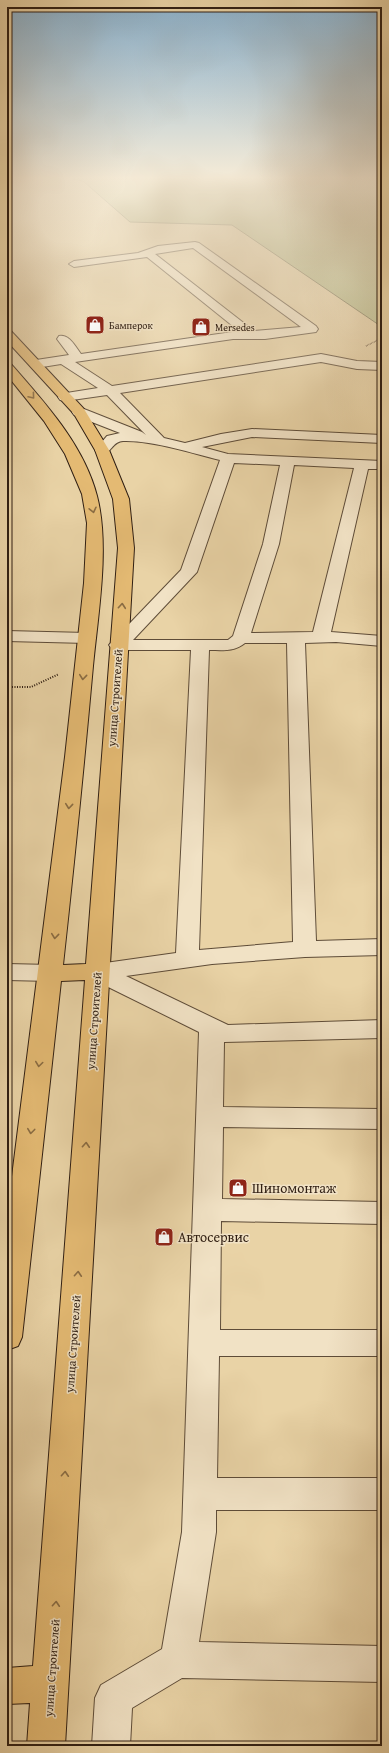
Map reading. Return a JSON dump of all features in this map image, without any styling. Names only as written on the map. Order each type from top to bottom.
[{"type":"main road","name":"улица Строителей","points":[[7,334],[79,412],[102,450],[121,499],[126,548],[118,645],[98,972],[46,1746]]},
{"type":"main road","points":[[7,366],[36,364]]},
{"type":"main road","points":[[7,366],[49,416],[64,437],[78,465],[88,491],[95,518],[93,574],[88,638],[51,973],[35,1092],[7,1337]]},
{"type":"main road","points":[[51,973],[98,972]]},
{"type":"main road","points":[[7,1686],[51,1684]]},
{"type":"lane","points":[[74,264],[100,261]]},
{"type":"lane","points":[[158,261],[251,335]]},
{"type":"lane","points":[[36,364],[233,334],[265,335],[312,329],[217,261]]},
{"type":"lane","points":[[63,340],[77,357]]},
{"type":"lane","points":[[65,397],[321,358],[357,365],[382,366]]},
{"type":"lane","points":[[62,359],[110,390],[152,440]]},
{"type":"lane","points":[[79,412],[152,440]]},
{"type":"lane","points":[[187,447],[221,438],[252,433],[382,439]]},
{"type":"lane","points":[[102,450],[112,439],[123,437],[152,440],[187,447],[228,458],[382,465]]},
{"type":"lane","points":[[118,645],[190,572],[228,458]]},
{"type":"lane","points":[[242,638],[270,544],[288,461]]},
{"type":"lane","points":[[321,637],[362,465]]},
{"type":"lane","points":[[7,636],[88,638]]},
{"type":"lane","points":[[118,645],[232,644],[242,638],[336,637],[382,641]]},
{"type":"lane","points":[[296,638],[305,949]]},
{"type":"lane","points":[[187,960],[200,645]]},
{"type":"lane","points":[[98,972],[212,956],[305,949],[382,947]]},
{"type":"lane","points":[[7,972],[51,973]]},
{"type":"lane","points":[[98,972],[225,1034],[382,1029]]},
{"type":"lane","points":[[178,1660],[199,1532],[212,1028]]},
{"type":"lane","points":[[210,1117],[382,1119]]},
{"type":"lane","points":[[208,1210],[382,1213]]},
{"type":"lane","points":[[203,1342],[382,1343]]},
{"type":"lane","points":[[200,1494],[382,1494]]},
{"type":"lane","points":[[111,1746],[114,1698],[178,1660],[382,1664]]},
{"type":"path","points":[[7,687],[31,687]]},
{"type":"green space","points":[[285,261],[382,261],[382,327]]},
{"type":"place","name":"Бамперок","points":[[95,325]]},
{"type":"place","name":"Mersedes","points":[[201,327]]},
{"type":"place","name":"Шиномонтаж","points":[[238,1188]]},
{"type":"place","name":"Автосервис","points":[[164,1237]]}]
